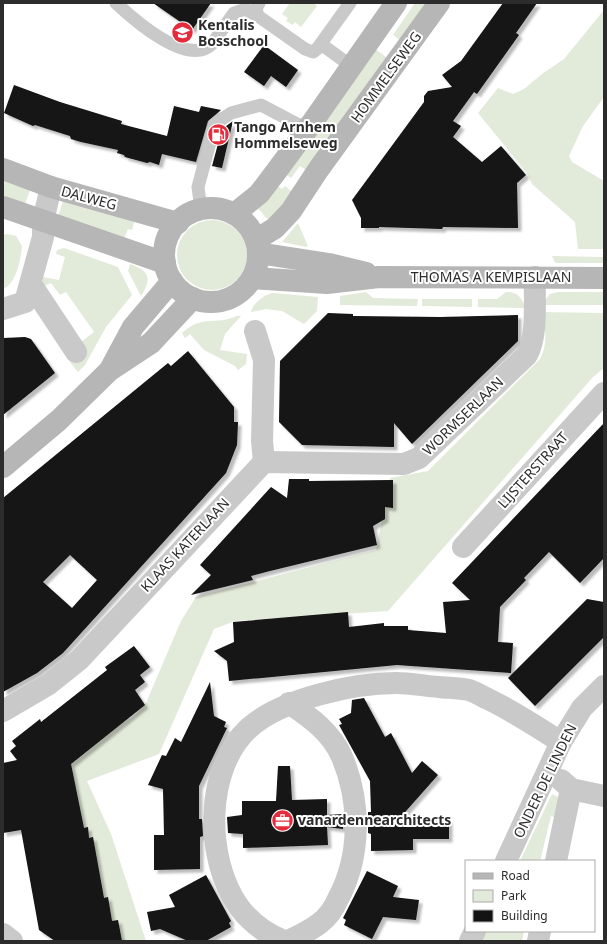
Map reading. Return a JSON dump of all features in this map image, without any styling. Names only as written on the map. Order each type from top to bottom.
[{"type":"street","points":[[234,214],[259,194],[309,127],[396,3]]},
{"type":"street","name":"HOMMELSEWEG","points":[[257,247],[291,211],[318,170],[439,3]]},
{"type":"street","name":"DALWEG","points":[[3,169],[51,187],[178,222]]},
{"type":"street","points":[[3,309],[25,302],[43,237],[43,221],[51,187]]},
{"type":"street","points":[[3,207],[43,221],[169,272]]},
{"type":"street","points":[[201,210],[223,210],[234,214],[247,225],[257,247],[257,266],[252,278],[245,288],[226,299],[209,302],[193,298],[181,290],[169,272],[167,241],[178,222],[192,212],[201,210]]},
{"type":"street","name":"THOMAS A KEMPISLAAN","points":[[257,247],[379,276]]},
{"type":"street","points":[[110,370],[133,327],[169,272]]},
{"type":"street","name":"THOMAS A KEMPISLAAN","points":[[252,278],[327,283],[379,276],[604,278]]},
{"type":"street","name":"WORMSERLAAN","points":[[264,462],[404,464],[420,458],[527,355],[532,345],[535,277]]},
{"type":"street","points":[[31,284],[76,352]]},
{"type":"street","points":[[3,467],[59,420],[110,370],[151,343],[193,298]]},
{"type":"street","points":[[255,330],[264,360],[262,441],[264,462]]},
{"type":"street","name":"LIJSTERSTRAAT","points":[[463,547],[604,393]]},
{"type":"street","name":"KLAAS KATERLAAN","points":[[3,711],[49,684],[79,660],[264,462]]},
{"type":"street","points":[[284,941],[270,935],[254,923],[239,907],[228,886],[220,861],[213,822],[217,787],[222,768],[234,746],[248,729],[261,718],[289,703],[350,688],[396,683],[469,690],[503,706],[560,742]]},
{"type":"street","name":"ONDER DE LINDEN","points":[[506,860],[560,742],[582,708],[604,686]]},
{"type":"street","points":[[288,941],[321,923],[333,910],[351,870],[355,847],[356,828],[352,786],[342,756],[326,733],[313,719],[289,703]]},
{"type":"street","points":[[547,770],[571,789],[604,796]]},
{"type":"street","name":"ONDER DE LINDEN","points":[[556,860],[571,789]]},
{"type":"street","points":[[3,934],[12,941]]},
{"type":"lane","points":[[116,3],[155,36],[184,48],[199,51],[208,48],[212,44],[234,13],[246,9],[259,10],[309,51],[313,52],[321,44],[350,3]]},
{"type":"lane","points":[[321,44],[351,66]]},
{"type":"lane","points":[[201,210],[198,187],[215,124],[231,113],[261,105],[297,124],[309,127]]},
{"type":"green space","points":[[290,3],[313,3],[317,6],[301,27],[295,22],[293,25],[286,21],[288,18],[282,14]]},
{"type":"green space","points":[[415,3],[431,3],[403,42],[393,35]]},
{"type":"green space","points":[[604,10],[604,97],[583,126],[569,156],[572,162],[604,181],[604,249],[578,249],[575,222],[532,184],[527,173],[478,113],[498,88],[513,94],[524,89],[564,59]]},
{"type":"green space","points":[[374,48],[390,60],[309,172],[300,166],[291,178],[284,173]]},
{"type":"green space","points":[[3,176],[30,190],[25,204],[3,197]]},
{"type":"green space","points":[[297,183],[299,185],[268,220],[256,206],[275,184],[282,189],[285,186],[291,191]]},
{"type":"green space","points":[[64,198],[135,219],[132,230],[128,229],[124,239],[58,217]]},
{"type":"green space","points":[[205,220],[219,220],[232,225],[242,235],[247,248],[247,262],[242,275],[232,285],[219,290],[205,290],[192,285],[182,275],[177,262],[177,248],[182,235],[192,225]]},
{"type":"green space","points":[[298,223],[308,246],[306,247],[282,242]]},
{"type":"green space","points":[[7,234],[16,236],[22,246],[19,264],[14,277],[8,286],[3,289],[3,235]]},
{"type":"green space","points":[[64,248],[118,267],[132,295],[106,327],[85,365],[78,372],[70,362],[85,351],[81,342],[94,332],[66,292],[60,295],[51,283],[42,287],[43,277],[59,280],[65,257],[56,254],[57,250]]},
{"type":"green space","points":[[552,256],[604,257],[604,263],[555,263]]},
{"type":"green space","points":[[130,264],[142,270],[147,276],[147,285],[141,296],[128,271]]},
{"type":"green space","points":[[366,292],[373,298],[418,299],[417,306],[340,305],[340,296]]},
{"type":"green space","points":[[506,292],[519,296],[526,308],[478,307],[478,299],[497,299]]},
{"type":"green space","points":[[558,292],[604,292],[604,305],[541,305],[550,294]]},
{"type":"green space","points":[[273,293],[318,297],[317,311],[304,324],[282,311],[266,309],[251,312],[254,305],[266,295]]},
{"type":"green space","points":[[422,299],[472,299],[472,307],[422,306]]},
{"type":"green space","points":[[539,312],[604,313],[604,368],[593,377],[388,611],[235,621],[214,629],[159,754],[87,781],[111,834],[146,941],[111,941],[43,763],[133,717],[146,703],[181,621],[196,597],[376,550],[390,478],[428,471],[540,359],[543,353],[546,336],[544,324]]},
{"type":"green space","points":[[241,316],[225,334],[220,350],[247,354],[246,364],[238,370],[235,366],[204,350],[190,334],[185,338],[182,333],[189,327],[202,322],[229,319]]},
{"type":"green space","points":[[552,794],[560,798],[554,817],[551,816],[540,860],[520,860]]},
{"type":"green space","points":[[486,932],[524,932],[522,941],[482,941]]},
{"type":"building","points":[[153,3],[211,3],[192,30]]},
{"type":"building","points":[[503,3],[537,3],[516,33],[519,35],[477,94],[474,92],[453,121],[461,126],[453,137],[482,162],[501,146],[526,175],[517,183],[518,228],[361,228],[361,218],[352,200],[424,102],[424,96],[428,91],[452,87],[442,75],[461,61]]},
{"type":"building","points":[[264,45],[298,70],[286,87],[271,76],[264,86],[244,72]]},
{"type":"building","points":[[14,85],[60,102],[122,121],[121,124],[167,136],[174,106],[199,112],[201,106],[221,110],[208,121],[196,162],[162,154],[159,165],[125,157],[124,155],[117,153],[118,150],[71,139],[70,136],[35,125],[33,126],[4,113]]},
{"type":"building","points":[[233,121],[222,168],[212,166],[222,129]]},
{"type":"building","points":[[328,313],[353,314],[353,316],[440,317],[518,315],[518,341],[412,444],[394,423],[394,447],[302,445],[279,422],[280,361]]},
{"type":"building","points":[[25,337],[31,339],[55,373],[3,415],[3,338]]},
{"type":"building","points":[[188,351],[234,407],[234,422],[238,422],[237,445],[226,473],[63,653],[37,673],[3,692],[3,498],[168,363],[171,366]],"holes":[[[70,555],[97,580],[72,608],[43,582]]]},
{"type":"building","points":[[604,423],[604,558],[580,583],[549,552],[524,578],[526,580],[500,607],[498,642],[513,643],[511,673],[397,665],[229,681],[227,661],[214,651],[234,642],[233,622],[348,612],[349,627],[384,623],[384,626],[408,626],[408,630],[446,633],[443,602],[470,600],[452,583]]},
{"type":"building","points":[[289,479],[309,479],[309,481],[393,480],[393,508],[385,507],[385,519],[373,526],[377,545],[251,576],[253,580],[191,595],[211,575],[200,565],[271,487],[287,498]]},
{"type":"building","points":[[587,599],[604,602],[604,637],[535,706],[508,678]]},
{"type":"building","points":[[134,646],[150,667],[140,675],[145,682],[135,690],[145,705],[71,764],[84,828],[88,827],[89,838],[93,837],[104,898],[108,897],[112,921],[118,920],[122,941],[55,941],[39,930],[21,830],[3,833],[3,763],[17,760],[10,751],[16,746],[12,741],[40,719],[41,722],[107,670],[105,667]]},
{"type":"building","points":[[210,682],[214,716],[226,722],[224,727],[227,728],[199,786],[199,819],[202,819],[203,836],[200,837],[200,869],[154,870],[154,835],[164,835],[163,789],[148,785],[162,755],[166,756],[175,738],[181,742]]},
{"type":"building","points":[[364,698],[385,737],[391,733],[412,773],[422,761],[438,775],[399,819],[449,819],[449,839],[413,839],[413,850],[371,851],[371,834],[368,833],[368,812],[371,812],[370,781],[339,725],[342,724],[339,719],[351,713],[352,700]]},
{"type":"building","points":[[278,766],[290,766],[292,800],[327,799],[327,815],[343,814],[343,829],[327,827],[328,845],[243,848],[243,834],[228,833],[227,817],[242,815],[242,801],[276,801]]},
{"type":"building","points":[[367,871],[398,886],[393,897],[419,900],[416,920],[383,917],[372,939],[344,925],[346,920],[343,918]]},
{"type":"building","points":[[206,875],[231,921],[229,923],[231,927],[206,941],[188,941],[160,929],[151,931],[147,912],[175,907],[169,895]]},
{"type":"place","name":"Kentalis Bosschool","points":[[182,33]]},
{"type":"place","name":"Tango Arnhem Hommelseweg","points":[[218,135]]},
{"type":"place","name":"vanardennearchitects","points":[[283,820]]}]
